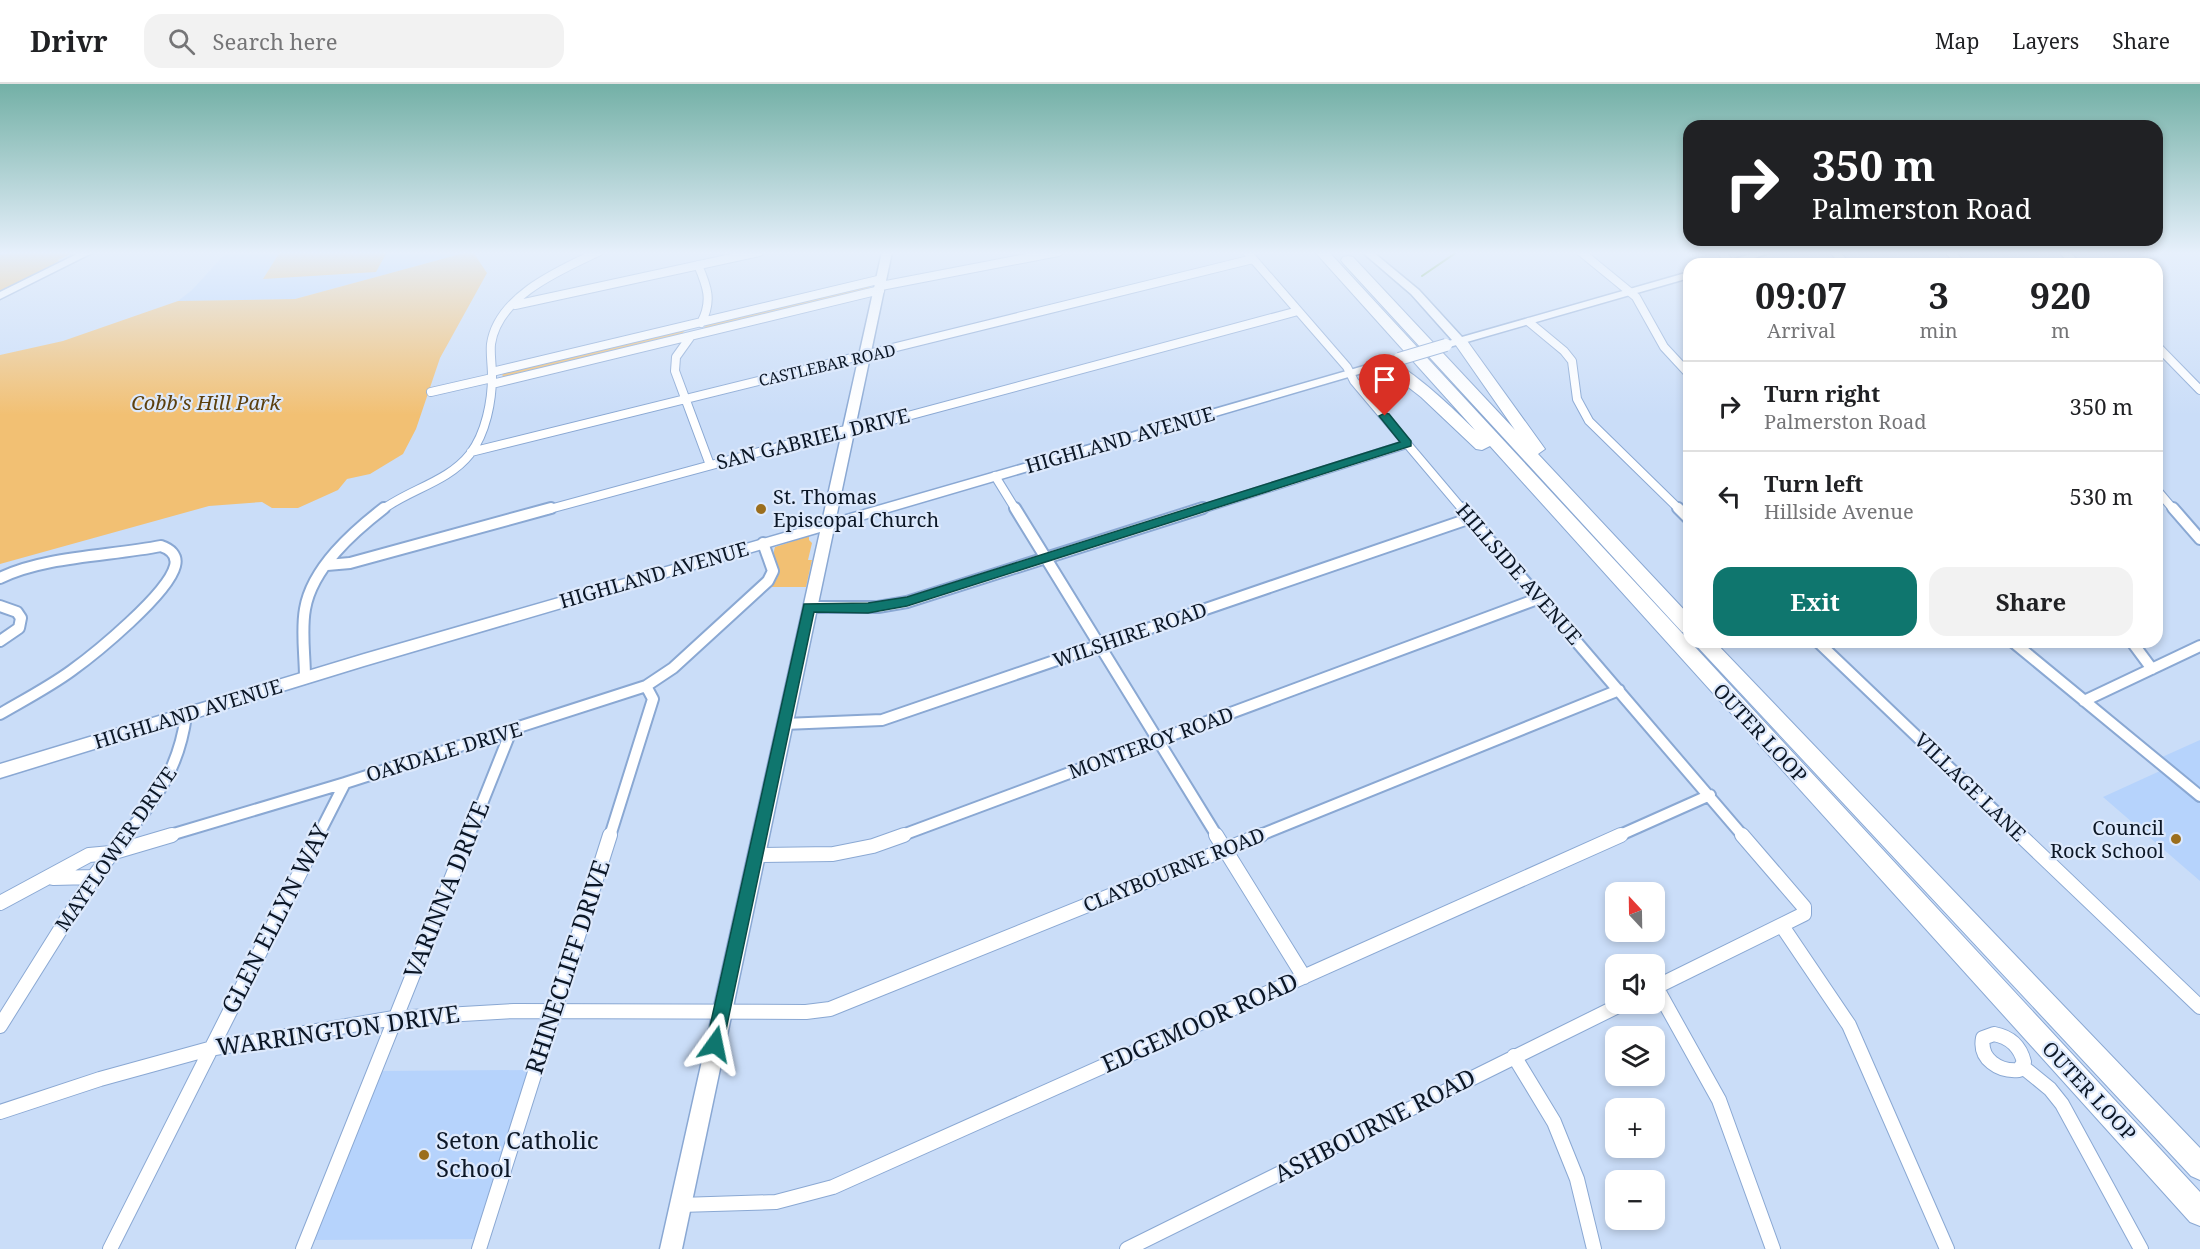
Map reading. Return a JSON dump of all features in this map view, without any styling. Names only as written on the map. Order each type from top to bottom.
[{"type":"highway","name":"OUTER LOOP","points":[[1373,306],[1572,516],[1683,621]]},
{"type":"highway","name":"OUTER LOOP","points":[[1388,306],[1683,639]]},
{"type":"highway","points":[[1453,343],[1572,516]]},
{"type":"highway","points":[[1393,361],[1427,394],[1572,516]]},
{"type":"highway","name":"OUTER LOOP","points":[[1691,648],[2200,1212]]},
{"type":"highway","name":"OUTER LOOP","points":[[1709,648],[2200,1167]]},
{"type":"street","points":[[305,678],[306,603],[311,588],[348,541],[382,508],[450,472],[471,452],[483,426],[492,378],[491,341],[494,332],[513,306]]},
{"type":"street","points":[[710,306],[679,351],[675,362],[675,371],[684,400],[710,465]]},
{"type":"street","points":[[492,378],[702,321],[775,306]]},
{"type":"street","points":[[431,392],[691,336],[801,306]]},
{"type":"street","points":[[671,1249],[827,524],[876,306]]},
{"type":"street","name":"CASTLEBAR ROAD","points":[[471,452],[866,355],[1053,306]]},
{"type":"street","name":"HILLSIDE AVENUE","points":[[1294,306],[1407,444],[1794,895],[1805,911],[1804,914],[1782,926]]},
{"type":"street","points":[[1426,306],[1453,343]]},
{"type":"street","name":"HIGHLAND AVENUE","points":[[0,771],[305,678],[827,524],[1582,306]]},
{"type":"street","points":[[1640,306],[1665,347],[1683,367]]},
{"type":"street","name":"SAN GABRIEL DRIVE","points":[[327,565],[350,562],[833,432],[863,428],[1298,311]]},
{"type":"street","points":[[1529,322],[1564,351],[1572,361],[1577,399],[1589,421],[1683,513]]},
{"type":"street","points":[[2163,352],[2200,390]]},
{"type":"street","points":[[809,607],[868,608],[891,605],[1407,444]]},
{"type":"street","points":[[995,476],[1097,646],[1304,977]]},
{"type":"street","points":[[2163,497],[2200,539]]},
{"type":"street","name":"WILSHIRE ROAD","points":[[784,724],[882,720],[1471,518]]},
{"type":"street","name":"OAKDALE DRIVE","points":[[0,903],[89,855],[111,853],[345,783],[646,686],[673,668],[768,581],[773,571],[763,543]]},
{"type":"street","points":[[0,578],[47,562],[160,546],[167,547],[174,553],[176,560],[170,577],[138,613],[96,652],[76,668],[0,714]]},
{"type":"street","name":"MONTEROY ROAD","points":[[756,855],[833,854],[866,848],[1157,742],[1540,598]]},
{"type":"street","points":[[0,606],[17,612],[21,621],[14,633],[0,641]]},
{"type":"street","points":[[2084,701],[2200,646]]},
{"type":"street","name":"VILLAGE LANE","points":[[1824,648],[2200,1007]]},
{"type":"street","points":[[2020,648],[2200,796]]},
{"type":"street","points":[[2136,648],[2152,669]]},
{"type":"street","name":"RHINECLIFF DRIVE","points":[[479,1249],[653,699],[646,686]]},
{"type":"street","name":"CLAYBOURNE ROAD","points":[[722,1011],[806,1012],[830,1009],[1619,690]]},
{"type":"street","name":"MAYFLOWER DRIVE","points":[[0,1026],[93,877],[157,797],[174,769],[185,738],[186,716]]},
{"type":"street","name":"VARINNA DRIVE","points":[[303,1249],[511,731]]},
{"type":"street","name":"GLEN ELLYN WAY","points":[[110,1249],[209,1048],[345,783]]},
{"type":"street","name":"EDGEMOOR ROAD","points":[[680,1205],[774,1204],[819,1192],[1710,795]]},
{"type":"street","name":"OAKDALE DRIVE","points":[[50,878],[93,877]]},
{"type":"street","points":[[1665,982],[1782,926],[1850,1024],[1947,1249]]},
{"type":"street","points":[[1665,1005],[1719,1100],[1773,1249]]},
{"type":"street","name":"MAYFLOWER DRIVE","points":[[0,1019],[12,1008]]},
{"type":"street","name":"WARRINGTON DRIVE","points":[[0,1112],[100,1079],[209,1048],[394,1018],[471,1012],[722,1011]]},
{"type":"street","name":"ASHBOURNE ROAD","points":[[1127,1249],[1605,1012]]},
{"type":"street","points":[[1514,1056],[1554,1122],[1577,1179],[1594,1249]]},
{"type":"street","points":[[2023,1067],[2050,1089],[2062,1104],[2141,1249]]},
{"type":"shaded area","name":"Council Rock School","points":[[2200,740],[2200,881],[2103,797],[2160,771],[2151,762]]},
{"type":"shaded area","name":"Seton Catholic School","points":[[528,1070],[474,1239],[312,1240],[380,1071]]},
{"type":"green space","name":"Cobb's Hill Park","points":[[163,306],[469,306],[440,358],[416,429],[403,454],[370,474],[347,479],[338,490],[298,508],[272,508],[262,502],[209,506],[0,564],[0,355],[63,341]]},
{"type":"green space","points":[[774,306],[803,306],[702,330],[710,321]]},
{"type":"green space","points":[[689,326],[680,336],[503,379],[502,371]]},
{"type":"green space","points":[[809,536],[812,543],[808,560],[812,560],[806,587],[770,587],[776,580],[779,570],[774,558],[775,547]]},
{"type":"place","name":"St. Thomas Episcopal Church","points":[[761,509]]},
{"type":"place","name":"Council Rock School","points":[[2176,839]]},
{"type":"place","name":"Seton Catholic School","points":[[424,1155]]},
{"type":"route","points":[[715,1044],[809,607],[868,608],[907,602],[1407,444],[1385,416]]}]
